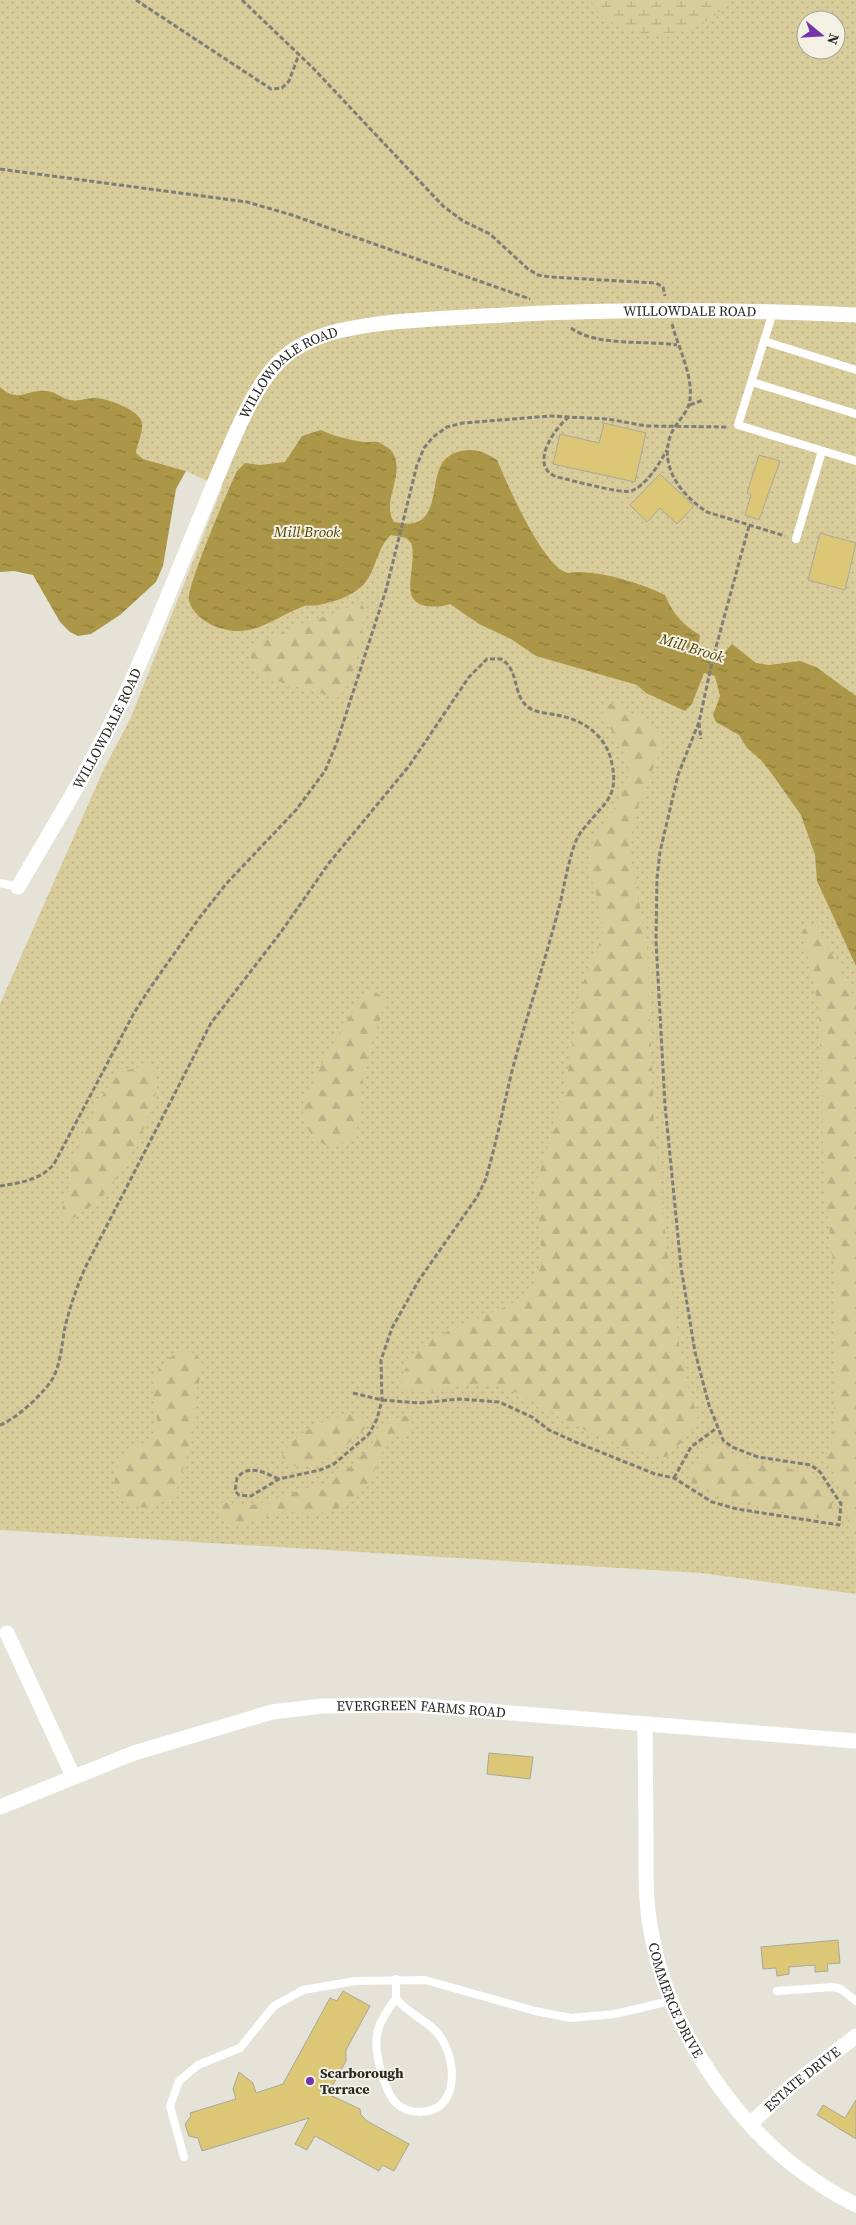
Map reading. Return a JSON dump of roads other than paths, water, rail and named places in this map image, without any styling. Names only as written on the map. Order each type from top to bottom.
[{"type":"street","name":"WILLOWDALE ROAD","points":[[18,887],[78,785],[126,692],[234,438],[258,391],[278,363],[305,344],[340,331],[388,323],[554,313],[773,312],[856,315]]},
{"type":"street","points":[[7,1633],[73,1776]]},
{"type":"street","name":"EVERGREEN FARMS ROAD","points":[[0,1807],[134,1753],[231,1722],[272,1712],[322,1706],[413,1705],[856,1741]]},
{"type":"street","name":"COMMERCE DRIVE","points":[[645,1724],[646,1891],[651,1935],[670,2001],[697,2053],[736,2108],[750,2124],[787,2159],[816,2182],[856,2205]]},
{"type":"street","name":"ESTATE DRIVE","points":[[750,2124],[791,2086],[856,2036]]},
{"type":"lane","points":[[773,312],[738,425],[856,461]]},
{"type":"lane","points":[[764,341],[856,370]]},
{"type":"lane","points":[[752,382],[856,414]]},
{"type":"lane","points":[[796,539],[822,451]]},
{"type":"lane","points":[[0,884],[18,887]]},
{"type":"lane","points":[[184,2157],[170,2106],[175,2088],[185,2075],[206,2061],[240,2048],[246,2043],[274,2006],[291,1995],[316,1986],[333,1983],[396,1979],[438,1982],[535,2011],[571,2018],[615,2014],[670,2001]]},
{"type":"lane","points":[[396,1979],[396,1998],[380,2021],[375,2037],[384,2082],[392,2098],[401,2107],[416,2112],[430,2110],[440,2105],[451,2088],[454,2079],[451,2061],[443,2041],[433,2028],[408,2011],[396,1998]]},
{"type":"lane","points":[[777,1991],[833,1987],[842,1989],[856,2001]]},
{"type":"water","points":[[0,387],[12,395],[46,391],[70,400],[97,398],[121,405],[133,412],[141,420],[141,432],[136,453],[143,459],[186,471],[176,489],[163,566],[156,582],[120,615],[91,634],[78,636],[70,632],[60,622],[33,575],[14,571],[0,572]]},
{"type":"water","name":"Mill Brook","points":[[321,430],[336,436],[362,442],[378,442],[391,450],[397,468],[390,505],[394,522],[415,523],[428,513],[438,472],[443,462],[450,455],[471,450],[488,455],[497,460],[537,541],[558,568],[568,573],[601,574],[624,579],[665,595],[671,608],[679,618],[700,635],[699,642],[704,660],[721,663],[725,652],[732,644],[756,663],[769,665],[800,661],[816,667],[856,696],[856,966],[817,881],[815,855],[801,815],[772,774],[761,760],[747,748],[739,735],[716,722],[713,715],[720,696],[715,676],[704,673],[692,704],[685,711],[646,693],[637,685],[536,656],[511,639],[479,624],[450,604],[433,607],[418,603],[410,590],[413,561],[411,543],[406,538],[391,535],[382,547],[366,582],[357,591],[341,599],[319,605],[304,606],[260,627],[238,631],[226,630],[212,625],[192,609],[189,601],[194,578],[208,538],[237,471],[245,463],[260,465],[285,462],[302,436]]},
{"type":"place","name":"Scarborough Terrace","points":[[310,2081]]}]
